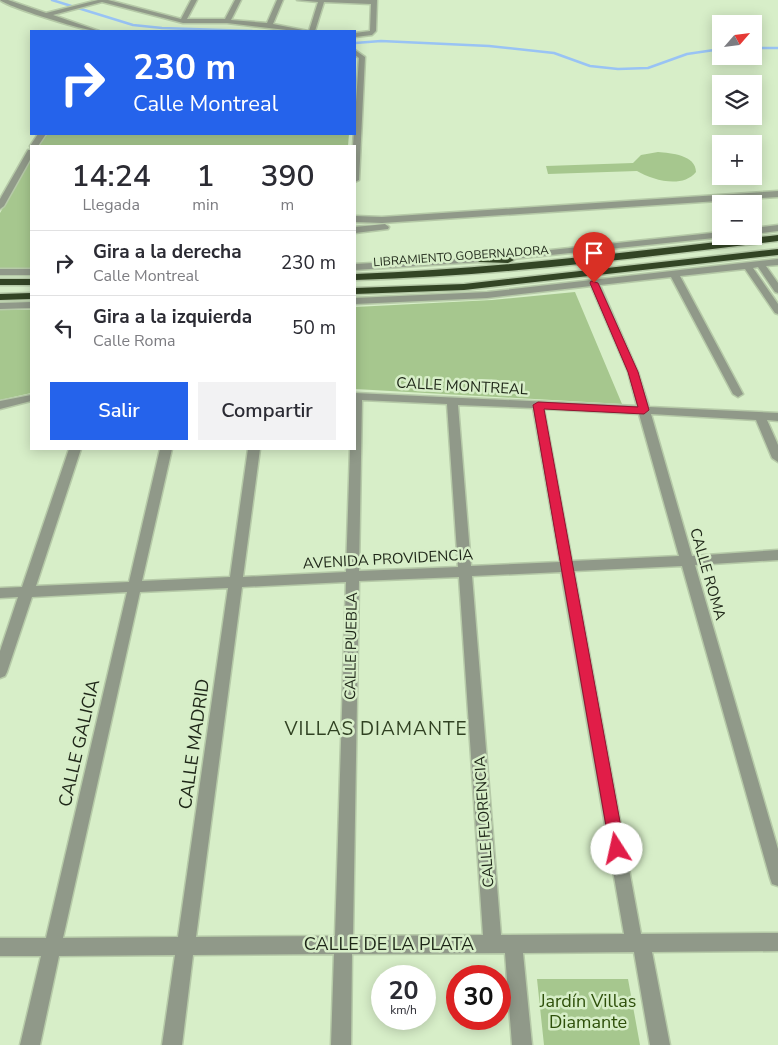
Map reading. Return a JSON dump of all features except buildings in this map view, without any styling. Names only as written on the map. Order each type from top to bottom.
[{"type":"highway","name":"LIBRAMIENTO GOBERNADORA","points":[[356,277],[494,270],[778,238]]},
{"type":"highway","name":"LIBRAMIENTO GOBERNADORA","points":[[356,291],[464,287],[524,282],[778,252]]},
{"type":"highway","points":[[484,260],[612,257]]},
{"type":"highway","points":[[0,282],[30,282]]},
{"type":"highway","points":[[0,297],[30,296]]},
{"type":"street","points":[[2,0],[93,30]]},
{"type":"street","points":[[44,15],[105,0],[147,8],[184,21],[228,21],[299,30]]},
{"type":"street","points":[[184,21],[194,0]]},
{"type":"street","points":[[228,21],[238,0]]},
{"type":"street","points":[[269,25],[280,0]]},
{"type":"street","points":[[300,0],[374,1],[373,31],[370,34],[356,35]]},
{"type":"street","points":[[312,30],[322,0]]},
{"type":"street","points":[[356,53],[362,57],[357,104],[356,145]]},
{"type":"street","points":[[0,206],[28,164]]},
{"type":"street","points":[[762,196],[778,194]]},
{"type":"street","points":[[762,202],[778,201]]},
{"type":"street","points":[[356,230],[565,212],[712,202]]},
{"type":"street","points":[[356,219],[382,220],[565,212]]},
{"type":"street","points":[[762,230],[778,228]]},
{"type":"street","points":[[356,267],[422,265],[484,260],[712,236]]},
{"type":"street","points":[[356,301],[487,295],[778,262]]},
{"type":"street","points":[[760,264],[778,292],[767,295]]},
{"type":"street","points":[[747,265],[778,311]]},
{"type":"street","points":[[0,272],[30,272]]},
{"type":"street","points":[[674,274],[738,394]]},
{"type":"street","name":"CALLE ROMA","points":[[594,283],[633,372],[778,878]]},
{"type":"street","points":[[0,306],[30,306]]},
{"type":"street","name":"CALLE MONTREAL","points":[[356,396],[778,417]]},
{"type":"street","points":[[0,406],[30,398]]},
{"type":"street","name":"CALLE FLORENCIA","points":[[452,401],[493,944]]},
{"type":"street","points":[[538,405],[637,943],[660,1045]]},
{"type":"street","points":[[760,416],[778,458]]},
{"type":"street","points":[[0,672],[75,450]]},
{"type":"street","name":"CALLE GALICIA","points":[[30,1045],[166,450]]},
{"type":"street","name":"CALLE MADRID","points":[[172,1045],[254,450]]},
{"type":"street","name":"CALLE PUEBLA","points":[[341,1045],[355,450]]},
{"type":"street","name":"AVENIDA PROVIDENCIA","points":[[0,593],[687,562],[778,555]]},
{"type":"street","name":"CALLE DE LA PLATA","points":[[0,946],[778,942]]},
{"type":"street","points":[[513,943],[522,1045]]},
{"type":"green space","points":[[44,135],[349,135],[348,145],[39,145]]},
{"type":"green space","points":[[658,152],[676,154],[687,158],[695,166],[696,172],[690,177],[675,182],[659,180],[637,171],[548,174],[546,166],[633,163],[641,155]]},
{"type":"green space","points":[[30,161],[30,268],[0,268],[0,213]]},
{"type":"green space","points":[[575,292],[622,404],[356,389],[356,307],[492,300]]},
{"type":"green space","points":[[0,310],[30,310],[30,393],[0,400]]},
{"type":"green space","name":"Jardín Villas Diamante","points":[[537,979],[628,979],[640,1045],[544,1045]]},
{"type":"waterway","points":[[52,0],[133,25],[222,30]]},
{"type":"waterway","points":[[356,43],[381,41],[489,46],[554,53],[590,66],[618,69],[648,68],[687,54],[712,50]]},
{"type":"waterway","points":[[762,48],[778,48]]},
{"type":"district","name":"VILLAS DIAMANTE","points":[[376,728]]},
{"type":"route","points":[[594,283],[633,372],[644,410],[538,405],[617,849]]}]
